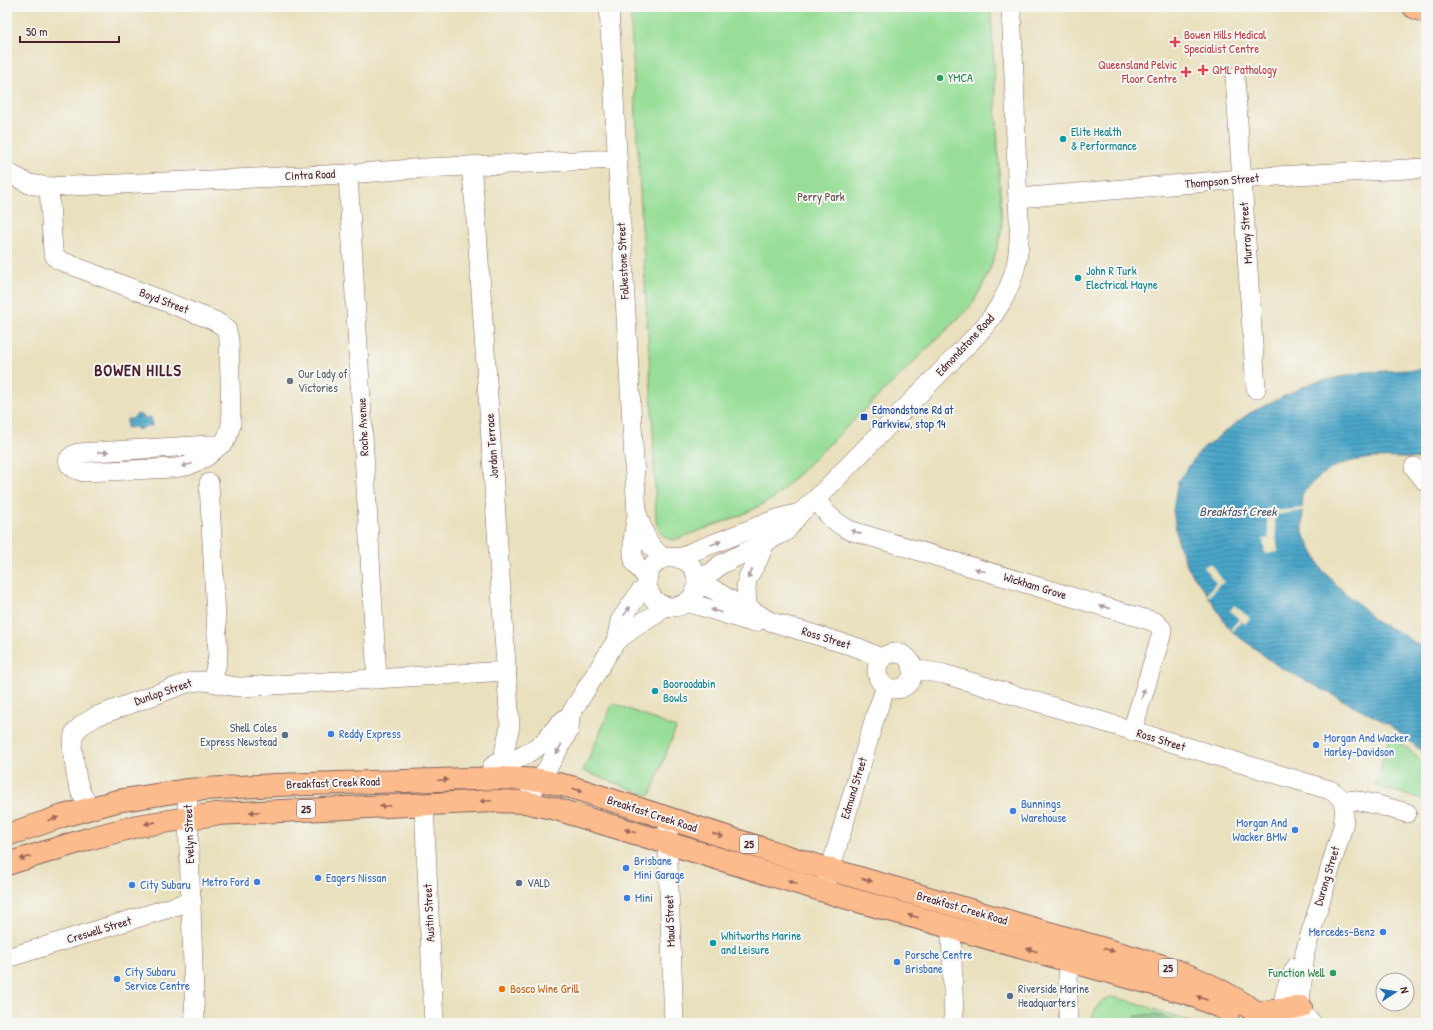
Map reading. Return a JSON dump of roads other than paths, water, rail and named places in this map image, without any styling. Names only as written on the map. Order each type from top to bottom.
[{"type":"main road","points":[[1414,7],[1426,12]]},
{"type":"main road","name":"Breakfast Creek Road","points":[[7,835],[90,808],[133,798],[187,790],[220,787],[477,779],[521,778],[540,780],[571,788],[830,869],[1184,973],[1228,995],[1282,1017]]},
{"type":"main road","name":"Breakfast Creek Road","points":[[7,864],[88,839],[137,826],[216,814],[495,801],[525,802],[556,809],[824,891],[1190,994],[1218,1005],[1282,1017]]},
{"type":"street","name":"Folkestone Street","points":[[609,7],[637,515],[634,531],[634,558],[647,583]]},
{"type":"street","name":"Edmondstone Road","points":[[697,580],[711,573],[720,565],[785,532],[800,513],[816,499],[969,344],[995,315],[1008,290],[1016,266],[1019,239],[1011,7]]},
{"type":"street","name":"Murray Street","points":[[1235,77],[1256,389]]},
{"type":"street","name":"Cintra Road","points":[[7,172],[29,184],[49,187],[348,174],[617,159]]},
{"type":"street","name":"Jordan Terrace","points":[[471,166],[476,216],[510,726],[502,762]]},
{"type":"street","name":"Thompson Street","points":[[1018,198],[1242,179],[1426,168]]},
{"type":"street","name":"Roche Avenue","points":[[348,174],[377,679]]},
{"type":"street","name":"Boyd Street","points":[[49,187],[52,249],[56,258],[215,321],[226,328],[229,340],[231,425],[227,437],[220,445],[206,457],[187,466],[175,468],[84,472],[70,467],[68,461],[70,456],[83,453],[209,444],[220,445]]},
{"type":"street","points":[[1414,467],[1426,482]]},
{"type":"street","points":[[209,483],[218,655],[212,682],[242,687],[507,671]]},
{"type":"street","name":"Wickham Grove","points":[[816,499],[826,514],[838,524],[849,530],[1158,624],[1161,627],[1162,632],[1132,731]]},
{"type":"street","name":"Edmondstone Road","points":[[672,558],[800,513]]},
{"type":"street","name":"Folkestone Street","points":[[637,515],[649,544],[654,550],[672,558]]},
{"type":"street","points":[[747,609],[746,593],[748,577],[758,560],[765,543]]},
{"type":"street","points":[[477,779],[498,762],[518,759],[533,750],[543,743],[558,725],[570,715],[616,641],[620,621],[647,583],[653,566],[672,558],[691,566],[695,572],[697,580],[696,590],[692,597],[680,606],[672,607],[664,606],[657,602],[651,596],[647,583]]},
{"type":"street","name":"Ross Street","points":[[697,580],[769,621],[859,648],[880,660]]},
{"type":"street","name":"Ross Street","points":[[687,602],[751,622],[769,621]]},
{"type":"street","points":[[616,641],[656,614],[664,606]]},
{"type":"street","points":[[897,652],[908,658],[912,663],[913,669],[911,680],[903,688],[897,689],[886,687],[878,678],[877,665],[880,660],[885,655],[897,652]]},
{"type":"street","name":"Ross Street","points":[[913,669],[944,674],[1330,790],[1338,795],[1342,800]]},
{"type":"street","name":"Dunlop Street","points":[[90,808],[81,793],[76,780],[72,747],[74,734],[82,725],[97,716],[187,683],[200,680],[212,682]]},
{"type":"street","name":"Edmund Street","points":[[824,891],[876,714],[886,687]]},
{"type":"street","points":[[525,802],[540,780],[569,730],[570,715]]},
{"type":"street","name":"Evelyn Street","points":[[187,790],[195,1023]]},
{"type":"street","points":[[1342,800],[1371,802],[1407,813]]},
{"type":"street","name":"Durong Street","points":[[1282,1017],[1284,1000],[1291,976],[1304,952],[1342,826],[1345,812],[1342,800]]},
{"type":"street","name":"Austin Street","points":[[424,804],[434,1023]]},
{"type":"street","name":"Maud Street","points":[[668,819],[674,1023]]},
{"type":"street","name":"Creswell Street","points":[[7,958],[192,901]]},
{"type":"street","points":[[951,927],[954,1023]]},
{"type":"street","points":[[1068,1023],[1069,961],[1072,939]]},
{"type":"water","name":"Breakfast Creek","points":[[1426,369],[1426,459],[1374,458],[1348,462],[1324,473],[1302,494],[1303,533],[1322,570],[1376,622],[1397,631],[1426,650],[1426,755],[1392,726],[1278,666],[1230,630],[1188,568],[1178,544],[1173,510],[1178,481],[1200,451],[1248,414],[1311,383],[1364,372]]},
{"type":"water","points":[[137,414],[142,415],[145,418],[151,417],[152,426],[144,427],[139,430],[135,427],[127,428],[127,419],[132,419]]},
{"type":"place","name":"Bowen Hills Medical Specialist Centre","points":[[1175,42]]},
{"type":"place","name":"QML Pathology","points":[[1203,70]]},
{"type":"place","name":"Queensland Pelvic Floor Centre","points":[[1186,72]]},
{"type":"place","name":"YMCA","points":[[940,78]]},
{"type":"place","name":"Elite Health & Performance","points":[[1063,139]]},
{"type":"place","name":"John R Turk Electrical Mayne","points":[[1078,278]]},
{"type":"place","name":"Our Lady of Victories","points":[[290,381]]},
{"type":"place","name":"Edmondstone Rd at Parkview, stop 14","points":[[864,417]]},
{"type":"place","name":"Booroodabin Bowls","points":[[655,691]]},
{"type":"place","name":"Reddy Express","points":[[331,734]]},
{"type":"place","name":"Shell Coles Express Newstead","points":[[285,735]]},
{"type":"place","name":"Morgan And Wacker Harley-Davidson","points":[[1316,745]]},
{"type":"place","name":"Bunnings Warehouse","points":[[1013,811]]},
{"type":"place","name":"Morgan And Wacker BMW","points":[[1295,830]]},
{"type":"place","name":"Brisbane Mini Garage","points":[[626,868]]},
{"type":"place","name":"Eagers Nissan","points":[[318,878]]},
{"type":"place","name":"Metro Ford","points":[[257,882]]},
{"type":"place","name":"VALD","points":[[519,883]]},
{"type":"place","name":"City Subaru","points":[[132,885]]},
{"type":"place","name":"Mini","points":[[627,898]]},
{"type":"place","name":"Mercedes-Benz","points":[[1383,932]]},
{"type":"place","name":"Whitworths Marine and Leisure","points":[[713,943]]},
{"type":"place","name":"Porsche Centre Brisbane","points":[[897,962]]},
{"type":"place","name":"Function Well","points":[[1333,973]]},
{"type":"place","name":"City Subaru Service Centre","points":[[117,979]]},
{"type":"place","name":"Bosco Wine Grill","points":[[502,989]]},
{"type":"place","name":"Riverside Marine Headquarters","points":[[1010,996]]},
{"type":"district","name":"BOWEN HILLS","points":[[138,370]]},
{"type":"park label","name":"Perry Park","points":[[821,197]]}]
